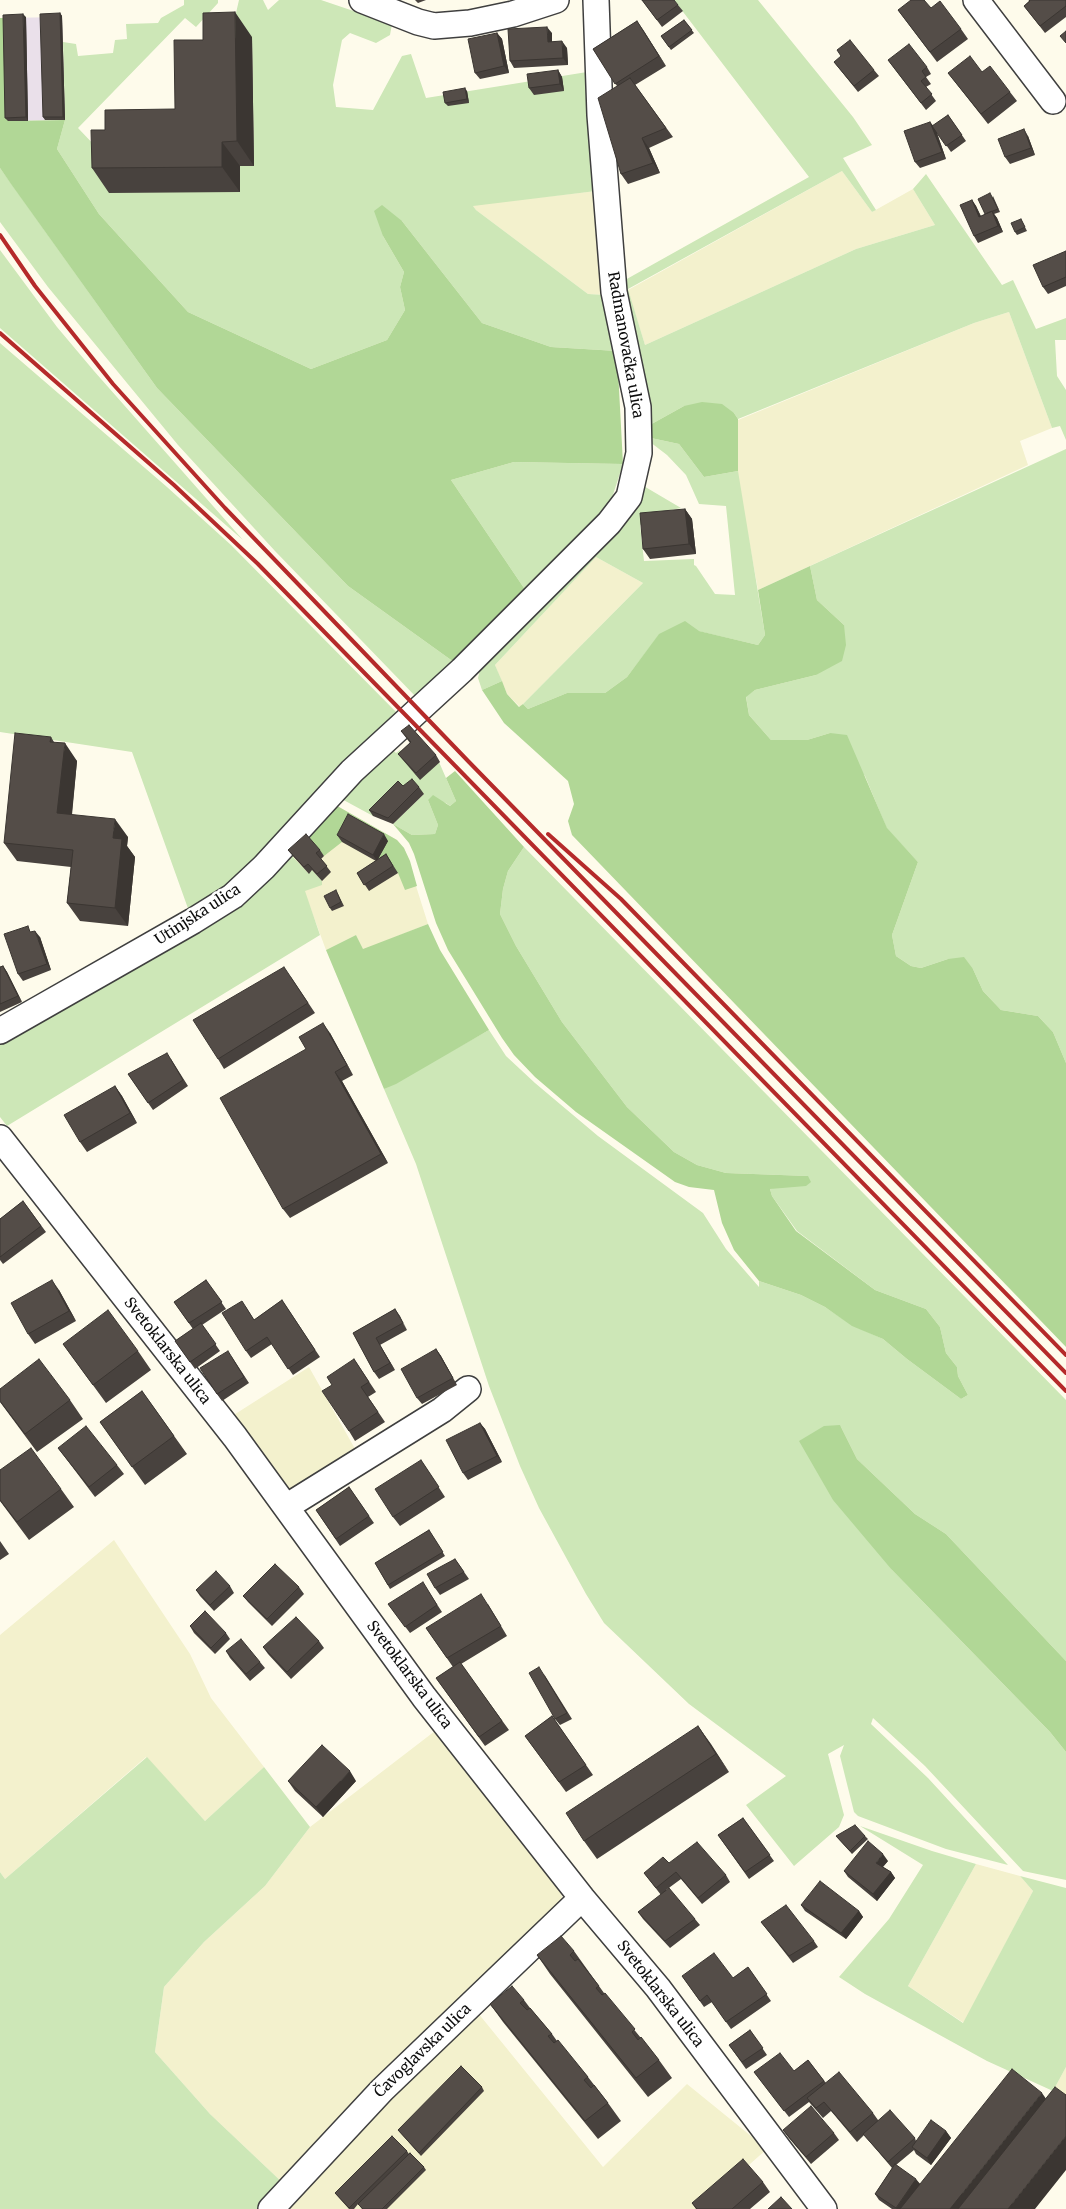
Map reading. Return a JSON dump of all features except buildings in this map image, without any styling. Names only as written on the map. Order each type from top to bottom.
[{"type":"street","points":[[362,0],[418,22],[434,26],[470,24],[513,14],[556,0]]},
{"type":"street","name":"Radmanovačka ulica","points":[[410,719],[462,670],[609,523],[629,497],[635,478],[639,453],[638,407],[614,292],[600,115],[596,0]]},
{"type":"street","points":[[976,0],[1053,101]]},
{"type":"street","name":"Utinjska ulica","points":[[0,1032],[233,896],[264,867],[352,771],[410,719]]},
{"type":"street","name":"Svetoklarska ulica","points":[[0,1138],[235,1437],[424,1697],[582,1898],[658,1988],[824,2209]]},
{"type":"street","points":[[286,1507],[442,1410],[468,1389]]},
{"type":"street","name":"Čavoglavska ulica","points":[[271,2209],[382,2090],[582,1898]]},
{"type":"shaded area","points":[[62,17],[65,120],[8,121],[5,18]]},
{"type":"shaded area","points":[[842,171],[872,212],[913,189],[935,225],[856,249],[645,345],[628,290]]},
{"type":"shaded area","points":[[596,191],[605,295],[588,294],[476,210],[472,205]]},
{"type":"shaded area","points":[[1009,312],[1052,428],[1020,441],[1028,465],[758,590],[738,480],[738,420],[974,323]]},
{"type":"shaded area","points":[[596,557],[643,583],[520,707],[507,694],[495,665]]},
{"type":"shaded area","points":[[332,803],[397,840],[404,848],[428,924],[363,950],[356,935],[326,950],[290,853]]},
{"type":"shaded area","points":[[309,1367],[359,1456],[290,1497],[229,1418]]},
{"type":"shaded area","points":[[114,1540],[190,1654],[211,1698],[264,1767],[205,1821],[146,1757],[5,1879],[0,1872],[0,1635]]},
{"type":"shaded area","points":[[435,1731],[561,1890],[562,1899],[559,1907],[285,2185],[210,2114],[155,2052],[164,1987],[204,1942],[265,1886],[310,1827]]},
{"type":"shaded area","points":[[976,1864],[1020,1876],[1033,1891],[964,2023],[908,1986]]},
{"type":"shaded area","points":[[478,2013],[603,2167],[687,2084],[767,2149],[699,2209],[282,2209]]},
{"type":"shaded area","points":[[1066,2067],[1066,2096],[1053,2091]]},
{"type":"green space","points":[[184,0],[218,0],[218,3],[196,27],[185,18],[78,128],[98,149],[240,166],[254,166],[252,37],[192,61],[236,13],[239,0],[263,0],[268,10],[279,0],[321,0],[392,24],[390,35],[376,43],[350,33],[342,40],[333,85],[336,107],[373,110],[402,56],[411,54],[426,98],[587,72],[596,191],[473,206],[588,294],[605,295],[617,351],[551,347],[482,323],[402,221],[383,236],[404,272],[400,287],[405,310],[387,340],[311,369],[188,312],[99,214],[57,149],[65,120],[63,42],[76,44],[78,56],[113,53],[115,40],[127,39],[126,24],[158,23],[161,18],[184,5]]},
{"type":"green space","points":[[674,0],[758,0],[853,117],[872,145],[843,158],[876,210],[872,212],[842,171],[628,289],[645,345],[856,249],[935,225],[913,189],[926,174],[1002,285],[1013,280],[1036,329],[1066,318],[1066,340],[1055,340],[1057,376],[1066,390],[1066,440],[1060,426],[1052,428],[1009,312],[974,323],[738,419],[734,413],[684,406],[648,426],[622,291],[625,280],[809,177]]},
{"type":"green space","points":[[0,18],[5,18],[8,121],[65,120],[57,149],[99,214],[188,312],[311,369],[387,340],[405,310],[400,287],[404,272],[383,236],[374,211],[382,205],[402,221],[482,323],[551,347],[617,351],[623,464],[514,462],[451,480],[526,591],[458,665],[348,586],[157,388],[11,184],[0,168]]},
{"type":"green space","points":[[0,168],[157,388],[348,586],[458,665],[418,699],[275,551],[178,445],[48,287],[0,222]]},
{"type":"green space","points":[[0,250],[57,327],[243,540],[0,328]]},
{"type":"green space","points":[[0,343],[167,487],[231,545],[400,716],[235,881],[190,914],[132,752],[0,732]]},
{"type":"green space","points":[[702,402],[722,404],[734,413],[738,419],[738,471],[704,477],[679,444],[651,438],[648,426],[684,406]]},
{"type":"green space","points":[[651,438],[679,444],[704,477],[738,471],[765,635],[758,645],[698,631],[659,635],[627,677],[605,693],[567,693],[528,709],[523,704],[643,583],[596,557],[495,665],[502,681],[482,690],[478,678],[481,666],[642,485],[681,508],[666,511],[640,525],[644,561],[694,559],[694,565],[715,594],[735,595],[726,506],[699,504],[686,475],[667,455],[650,442]]},
{"type":"green space","points":[[1066,449],[1066,1063],[1053,1032],[1038,1016],[1001,1010],[983,991],[973,969],[948,959],[921,968],[911,966],[896,956],[892,935],[918,862],[887,829],[865,776],[830,733],[807,740],[771,740],[749,715],[746,696],[755,690],[816,675],[844,625],[817,600],[810,566]]},
{"type":"green space","points":[[514,462],[623,464],[608,510],[526,591],[451,480]]},
{"type":"green space","points":[[810,566],[817,600],[844,625],[846,645],[842,661],[816,675],[755,690],[746,697],[749,715],[771,740],[807,740],[830,733],[847,735],[887,828],[918,862],[892,935],[896,956],[911,966],[921,968],[948,959],[964,957],[973,969],[983,991],[1001,1010],[1038,1016],[1053,1032],[1066,1063],[1066,1347],[572,835],[568,821],[574,804],[568,781],[504,723],[482,690],[502,681],[507,694],[519,707],[523,704],[528,709],[567,693],[605,693],[627,677],[659,634],[685,621],[699,631],[758,645],[765,635],[758,590]]},
{"type":"green space","points":[[390,747],[396,753],[400,750],[402,753],[439,762],[456,801],[450,806],[446,803],[428,800],[438,825],[435,834],[412,835],[393,824],[424,794],[373,816],[338,797]]},
{"type":"green space","points":[[455,771],[524,847],[508,871],[503,889],[500,914],[516,946],[562,1022],[627,1107],[674,1152],[697,1165],[726,1173],[808,1176],[811,1182],[806,1186],[770,1189],[772,1196],[796,1231],[875,1290],[926,1309],[940,1327],[946,1353],[957,1367],[958,1376],[968,1395],[961,1399],[883,1339],[852,1326],[825,1307],[801,1295],[759,1281],[734,1250],[722,1223],[714,1190],[689,1187],[675,1182],[576,1112],[535,1077],[514,1055],[448,950],[436,923],[414,854],[409,843],[393,824],[412,835],[435,834],[438,825],[428,800],[433,795],[450,806],[456,801],[446,778]]},
{"type":"green space","points":[[332,803],[397,840],[404,848],[410,861],[417,886],[405,890],[398,873],[381,867],[353,821],[342,842],[324,856],[310,841],[292,857],[290,853]]},
{"type":"green space","points":[[524,847],[1066,1400],[1066,1661],[946,1534],[915,1514],[857,1459],[840,1425],[892,1570],[1050,1732],[1066,1752],[1066,1880],[1023,1871],[925,1766],[873,1718],[871,1724],[928,1778],[1008,1865],[946,1849],[858,1816],[854,1812],[840,1756],[844,1745],[828,1754],[844,1815],[839,1827],[794,1866],[746,1805],[786,1776],[689,1704],[604,1623],[539,1508],[520,1466],[489,1386],[416,1164],[384,1089],[489,1030],[506,1056],[535,1083],[598,1136],[703,1213],[726,1249],[759,1287],[759,1281],[801,1295],[825,1307],[852,1325],[883,1339],[961,1399],[968,1395],[958,1376],[957,1367],[946,1353],[940,1327],[926,1309],[875,1290],[797,1231],[772,1196],[770,1189],[808,1176],[726,1173],[697,1165],[674,1152],[627,1107],[562,1022],[516,946],[500,914],[503,889],[508,871]]},
{"type":"green space","points":[[290,851],[292,856],[308,873],[312,870],[322,881],[322,885],[305,891],[320,935],[7,1126],[0,1117],[0,1040]]},
{"type":"green space","points":[[428,924],[440,950],[489,1030],[396,1084],[384,1089],[326,950],[356,935],[363,949]]},
{"type":"green space","points":[[840,1425],[857,1459],[915,1514],[946,1534],[1066,1661],[1066,1752],[1050,1732],[892,1570],[833,1500],[799,1441],[824,1426]]},
{"type":"green space","points":[[147,1757],[205,1821],[264,1767],[310,1827],[265,1886],[204,1942],[164,1987],[155,2052],[210,2114],[285,2185],[260,2209],[0,2209],[0,1872],[5,1879]]},
{"type":"green space","points":[[860,1826],[976,1864],[908,1986],[963,2023],[1033,1891],[1020,1876],[1066,1888],[1066,2067],[1053,2091],[987,2061],[865,1994],[839,1977],[889,1919],[923,1865]]},
{"type":"railway","points":[[0,235],[35,286],[113,384],[225,508],[469,762],[1066,1373]]},
{"type":"railway","points":[[0,333],[174,485],[258,564],[1066,1391]]},
{"type":"railway","points":[[548,834],[621,899],[1066,1355]]}]
